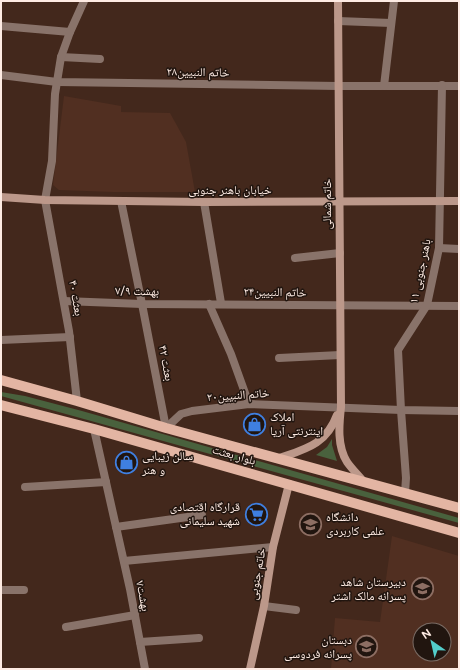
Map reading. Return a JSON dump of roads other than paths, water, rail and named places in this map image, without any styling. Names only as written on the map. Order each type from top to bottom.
[{"type":"main road","name":"بلوار بعثت","points":[[1,380],[166,428],[459,508]]},
{"type":"main road","name":"بلوار بعثت","points":[[1,405],[94,429],[459,533]]},
{"type":"street","points":[[45,200],[52,160],[55,94],[61,57],[84,1]]},
{"type":"street","name":"خاتم شمالی","points":[[338,1],[341,407],[339,427],[343,452],[347,461],[363,481]]},
{"type":"street","points":[[384,86],[394,1]]},
{"type":"street","points":[[338,21],[391,23]]},
{"type":"street","points":[[1,26],[70,32]]},
{"type":"street","points":[[61,57],[100,59]]},
{"type":"street","name":"خاتم النبیین۲۸","points":[[1,74],[57,82],[338,86],[459,86]]},
{"type":"street","name":"باهنر جنوبی ۱۱","points":[[405,493],[406,478],[398,350],[426,305],[439,248],[442,85]]},
{"type":"street","name":"خیابان باهنر جنوبی","points":[[1,197],[45,200],[204,202],[459,201]]},
{"type":"street","name":"بعثت ۴۰","points":[[45,200],[70,337],[77,401]]},
{"type":"street","name":"بعثت ۴۲","points":[[121,201],[166,428]]},
{"type":"street","points":[[204,202],[221,303]]},
{"type":"street","points":[[439,248],[459,249]]},
{"type":"street","points":[[295,258],[340,253]]},
{"type":"street","name":"بهشت ۷/۹","points":[[64,301],[142,304],[209,304]]},
{"type":"street","points":[[209,304],[231,354],[249,404]]},
{"type":"street","name":"خاتم النبیین۲۴","points":[[209,304],[459,306]]},
{"type":"street","points":[[1,340],[70,337]]},
{"type":"street","points":[[280,358],[340,355]]},
{"type":"street","name":"خاتم النبیین۲۰","points":[[166,428],[180,414],[192,410],[249,404],[459,411]]},
{"type":"street","points":[[277,459],[304,449],[324,437],[333,426],[341,407]]},
{"type":"street","name":"بهشت۷","points":[[94,429],[124,561],[145,669]]},
{"type":"street","points":[[25,487],[106,482]]},
{"type":"street","name":"خاتم جنوبی","points":[[250,669],[264,606],[274,547],[289,484]]},
{"type":"street","points":[[116,527],[202,515]]},
{"type":"street","points":[[124,561],[274,547]]},
{"type":"street","points":[[1,590],[24,590]]},
{"type":"street","points":[[264,606],[296,610]]},
{"type":"street","points":[[66,627],[135,615]]},
{"type":"street","points":[[140,642],[199,638]]},
{"type":"place","name":"املاک اینترنتی آریا","points":[[255,424]]},
{"type":"place","name":"سالن زیبایی و هنر","points":[[126,463]]},
{"type":"place","name":"قرارگاه اقتصادی شهید سلیمانی","points":[[256,514]]},
{"type":"place","name":"دانشگاه علمی کاربردی","points":[[310,524]]},
{"type":"place","name":"دبیرستان شاهد پسرانه مالک اشتر","points":[[422,589]]},
{"type":"place","name":"دبستان پسرانه فردوسی","points":[[367,647]]}]
